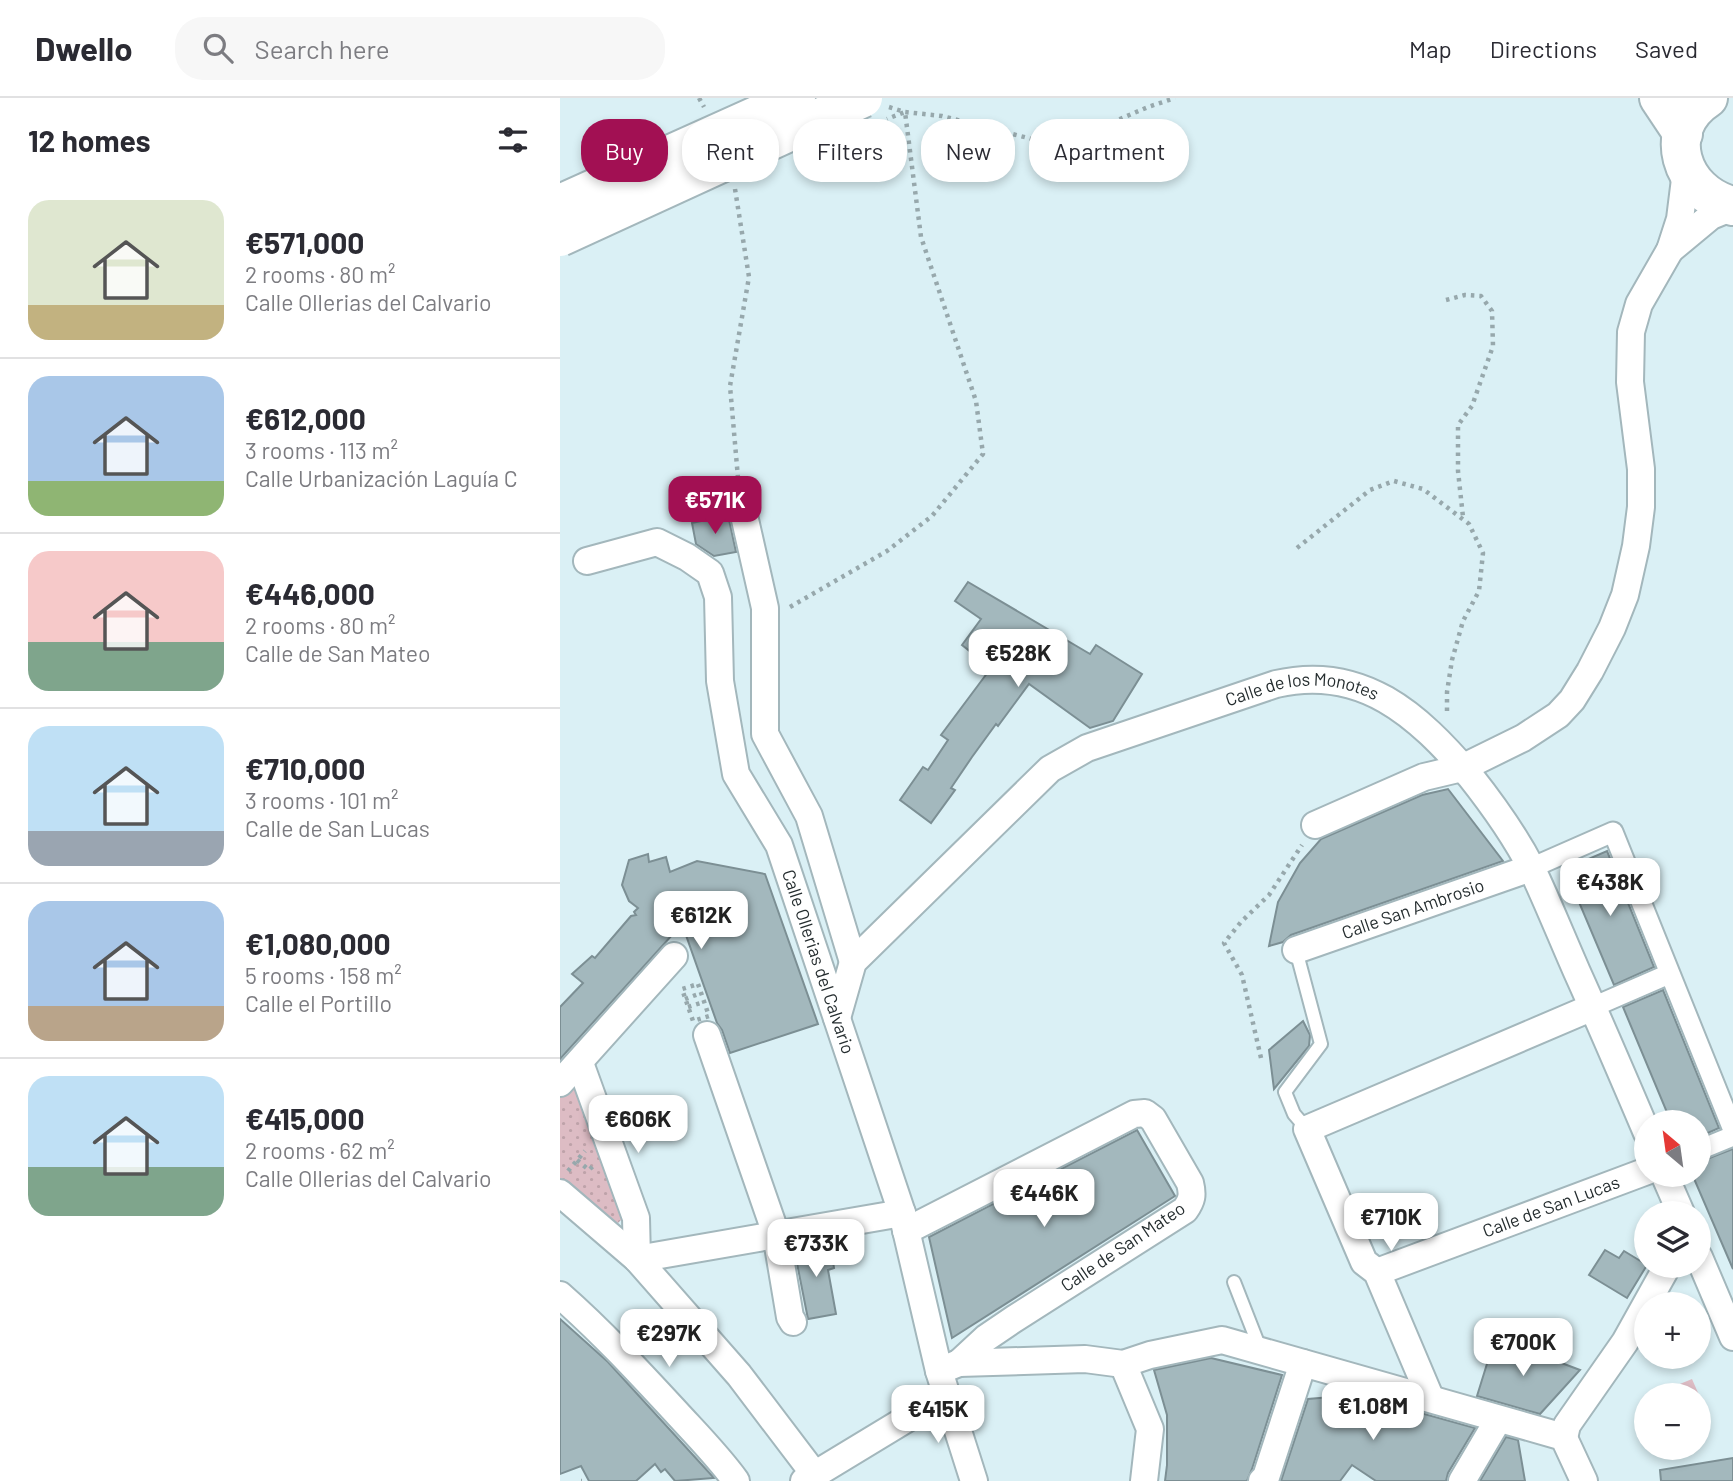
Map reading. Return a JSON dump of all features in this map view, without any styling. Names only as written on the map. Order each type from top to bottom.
[{"type":"highway","points":[[560,204],[796,98]]},
{"type":"highway","points":[[1658,98],[1684,152],[1694,184],[1705,195],[1719,203],[1733,206]]},
{"type":"highway","points":[[1684,152],[1690,117],[1708,98]]},
{"type":"highway","points":[[560,237],[878,108]]},
{"type":"street","points":[[1315,825],[1424,777],[1462,768],[1523,738],[1558,715],[1572,700],[1590,671],[1625,595],[1636,546],[1641,507],[1641,469],[1630,382],[1631,332],[1639,304],[1670,250],[1679,219],[1684,152]]},
{"type":"street","points":[[1670,250],[1711,216],[1733,206]]},
{"type":"street","points":[[741,502],[765,608],[765,734],[809,816],[853,962]]},
{"type":"street","name":"Calle Ollerias del Calvario","points":[[587,561],[657,542],[687,557],[710,573],[718,597],[720,681],[736,774],[779,845],[904,1222],[948,1376],[974,1481]]},
{"type":"street","name":"Calle de los Monotes","points":[[837,1018],[853,962],[1040,779],[1066,759],[1087,748],[1276,684],[1296,679],[1342,681],[1375,693],[1405,710],[1433,734],[1502,819],[1531,868],[1637,1110]]},
{"type":"street","points":[[1531,868],[1613,832],[1733,1130]]},
{"type":"street","name":"Calle San Ambrosio","points":[[1296,950],[1531,868]]},
{"type":"street","points":[[560,1083],[674,957]]},
{"type":"street","points":[[1430,1397],[1377,1272],[1364,1262],[1307,1129],[1669,974]]},
{"type":"street","points":[[707,1035],[776,1234],[793,1322]]},
{"type":"street","points":[[580,1063],[636,1219],[637,1259]]},
{"type":"street","name":"Calle de San Mateo","points":[[637,1259],[776,1234],[904,1222],[1134,1114],[1144,1113],[1153,1119],[1190,1183],[1192,1201],[1185,1210],[986,1338],[948,1376],[809,1478]]},
{"type":"street","points":[[1712,1145],[1733,1136]]},
{"type":"street","name":"Calle de San Lucas","points":[[1377,1272],[1634,1176]]},
{"type":"street","points":[[562,1184],[637,1259],[739,1375],[809,1478]]},
{"type":"street","points":[[1711,1276],[1725,1299],[1733,1337]]},
{"type":"street","points":[[1584,1481],[1564,1438],[1567,1425],[1625,1342],[1661,1278]]},
{"type":"street","points":[[560,1295],[642,1374],[718,1457],[736,1481]]},
{"type":"street","points":[[948,1376],[1084,1359],[1123,1364],[1150,1355],[1222,1340],[1430,1397],[1564,1438]]},
{"type":"street","points":[[1266,1480],[1303,1363]]},
{"type":"street","points":[[1123,1364],[1150,1429],[1144,1481]]},
{"type":"street","points":[[1462,1481],[1499,1420]]},
{"type":"lane","points":[[1296,950],[1321,1044],[1285,1092],[1294,1114],[1307,1129]]},
{"type":"lane","points":[[1234,1282],[1261,1351]]},
{"type":"path","points":[[878,108],[942,116],[1032,139],[1078,137],[1175,98]]},
{"type":"path","points":[[878,108],[905,111]]},
{"type":"path","points":[[765,621],[896,544],[932,516],[983,454],[976,401],[921,237],[905,111]]},
{"type":"path","points":[[735,186],[748,276],[730,386],[741,502]]},
{"type":"path","points":[[1446,300],[1465,295],[1481,296],[1492,311],[1493,346],[1472,406],[1458,425],[1458,471],[1463,519]]},
{"type":"path","points":[[1297,548],[1370,490],[1394,481],[1423,489],[1469,524],[1483,552],[1479,591],[1463,621],[1452,660],[1447,692],[1447,723],[1433,734]]},
{"type":"path","points":[[1261,1059],[1242,975],[1224,943],[1269,895],[1315,825]]},
{"type":"path","points":[[698,984],[701,993],[705,1005],[689,1010],[682,989],[698,984]]},
{"type":"path","points":[[685,999],[701,993]]},
{"type":"path","points":[[562,1184],[577,1160],[592,1144]]},
{"type":"path","points":[[577,1160],[585,1167]]},
{"type":"green space","points":[[565,1089],[579,1090],[624,1217],[614,1227],[560,1183],[560,1095]]},
{"type":"building","points":[[728,515],[736,552],[714,556],[696,544],[692,523]]},
{"type":"building","points":[[968,582],[1090,654],[1096,645],[1142,674],[1113,721],[1090,728],[1029,684],[972,757],[951,788],[955,790],[931,823],[900,800],[923,767],[928,770],[948,740],[941,735],[991,668],[962,645],[981,619],[955,601]]},
{"type":"building","points":[[1448,789],[1503,861],[1291,935],[1283,942],[1269,946],[1278,902],[1300,863],[1321,839],[1422,795]]},
{"type":"building","points":[[1607,851],[1654,967],[1614,985],[1565,869]]},
{"type":"building","points":[[648,854],[649,862],[666,857],[670,872],[697,861],[765,874],[818,1024],[730,1053],[682,924],[560,1059],[560,1007],[583,983],[572,974],[592,956],[595,958],[631,916],[636,915],[634,912],[638,908],[629,901],[622,885],[629,860]]},
{"type":"building","points":[[1663,990],[1712,1110],[1666,1110],[1623,1007]]},
{"type":"building","points":[[1303,1021],[1310,1035],[1309,1046],[1274,1089],[1269,1050]]},
{"type":"building","points":[[1712,1111],[1719,1128],[1712,1131]]},
{"type":"building","points":[[1137,1130],[1175,1196],[952,1338],[929,1237]]},
{"type":"building","points":[[1733,1149],[1733,1269],[1711,1218],[1711,1201],[1704,1201],[1698,1187],[1712,1186],[1712,1157]]},
{"type":"building","points":[[830,1242],[834,1268],[828,1270],[836,1314],[808,1319],[794,1248]]},
{"type":"building","points":[[1605,1250],[1619,1258],[1624,1251],[1634,1257],[1634,1278],[1639,1278],[1627,1298],[1589,1275]]},
{"type":"building","points":[[560,1319],[608,1362],[714,1478],[675,1481],[665,1469],[661,1472],[655,1464],[636,1481],[589,1481],[581,1466],[560,1474]]},
{"type":"building","points":[[1495,1338],[1580,1370],[1540,1414],[1477,1396]]},
{"type":"building","points":[[1211,1358],[1282,1375],[1252,1469],[1247,1481],[1165,1481],[1167,1415],[1154,1370]]},
{"type":"building","points":[[1343,1396],[1381,1402],[1475,1428],[1446,1481],[1376,1481],[1352,1465],[1340,1481],[1281,1481],[1308,1399]]},
{"type":"building","points":[[1506,1437],[1518,1440],[1525,1481],[1480,1481]]},
{"type":"building","points":[[1733,1458],[1733,1481],[1661,1481],[1660,1470]]}]
